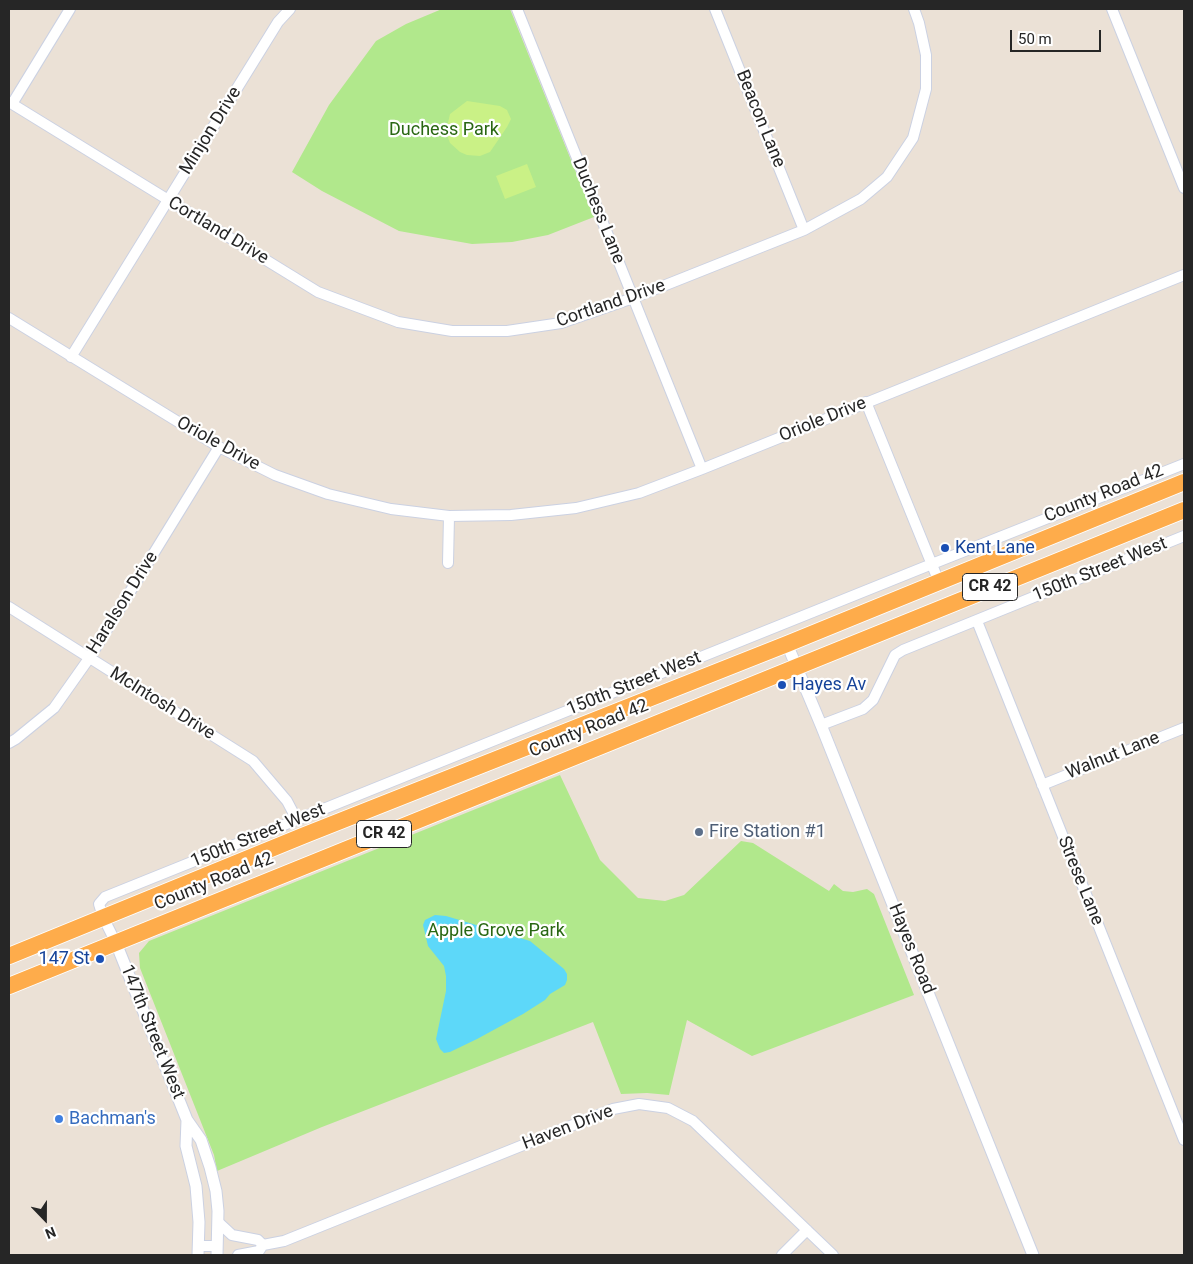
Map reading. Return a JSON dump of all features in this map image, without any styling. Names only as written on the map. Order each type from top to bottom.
[{"type":"highway","name":"County Road 42","points":[[9,956],[314,831],[787,644],[1184,482]]},
{"type":"highway","name":"County Road 42","points":[[9,986],[1184,510]]},
{"type":"street","points":[[10,103],[70,9]]},
{"type":"street","name":"Minjon Drive","points":[[71,357],[278,22],[290,9]]},
{"type":"street","name":"Duchess Lane","points":[[517,9],[702,469]]},
{"type":"street","name":"Beacon Lane","points":[[715,9],[804,230]]},
{"type":"street","name":"Cortland Drive","points":[[10,103],[318,292],[398,322],[452,331],[507,331],[561,323],[633,298],[804,230],[861,200],[887,177],[913,138],[926,89],[926,55],[914,9]]},
{"type":"street","points":[[1112,9],[1184,188]]},
{"type":"street","name":"Oriole Drive","points":[[9,318],[219,448],[275,475],[328,494],[391,509],[449,516],[511,515],[576,508],[639,493],[1184,276]]},
{"type":"street","points":[[866,402],[939,582]]},
{"type":"street","name":"Haralson Drive","points":[[9,743],[54,708],[90,657],[219,448]]},
{"type":"street","name":"150th Street West","points":[[102,917],[99,904],[105,897],[1184,464]]},
{"type":"street","points":[[448,563],[449,516]]},
{"type":"street","name":"150th Street West","points":[[821,725],[863,709],[873,700],[895,655],[903,650],[1184,536]]},
{"type":"street","name":"McIntosh Drive","points":[[9,607],[253,761],[286,801],[297,820]]},
{"type":"street","name":"Strese Lane","points":[[977,621],[1184,1140]]},
{"type":"street","name":"Hayes Road","points":[[787,644],[1034,1255]]},
{"type":"street","name":"Walnut Lane","points":[[1042,785],[1184,728]]},
{"type":"street","points":[[102,917],[116,943]]},
{"type":"street","name":"147th Street West","points":[[116,943],[187,1120],[201,1140],[210,1167],[216,1191],[217,1251]]},
{"type":"street","name":"Haven Drive","points":[[238,1255],[259,1251],[263,1245],[284,1241],[613,1109],[639,1104],[668,1108],[693,1121],[833,1255]]},
{"type":"street","name":"147th Street West","points":[[187,1120],[186,1146],[196,1186],[199,1222],[198,1251]]},
{"type":"street","points":[[218,1222],[232,1235],[258,1240],[263,1245]]},
{"type":"street","points":[[782,1255],[807,1230]]},
{"type":"street","points":[[198,1251],[217,1251]]},
{"type":"green space","name":"Duchess Park","points":[[442,9],[510,9],[594,217],[548,235],[512,242],[472,244],[399,231],[322,191],[292,172],[329,105],[376,41],[406,24]]},
{"type":"green space","points":[[467,101],[500,106],[507,110],[511,119],[490,152],[480,156],[467,155],[460,152],[450,143],[447,135],[450,114]]},
{"type":"green space","points":[[527,164],[536,187],[505,199],[496,176]]},
{"type":"green space","name":"Apple Grove Park","points":[[560,775],[600,860],[638,898],[665,901],[684,895],[741,841],[753,843],[829,891],[834,884],[843,891],[853,892],[867,889],[874,894],[914,995],[752,1056],[687,1020],[669,1095],[647,1093],[621,1094],[593,1022],[322,1127],[217,1171],[214,1155],[140,968],[139,953],[149,941]]},
{"type":"water","points":[[435,915],[446,916],[530,941],[564,969],[567,974],[565,985],[523,1014],[477,1039],[444,1053],[436,1039],[446,991],[446,976],[444,966],[428,946],[423,925],[425,920]]},
{"type":"place","name":"Kent Lane","points":[[945,548]]},
{"type":"place","name":"Hayes Av","points":[[782,685]]},
{"type":"place","name":"Fire Station #1","points":[[699,832]]},
{"type":"place","name":"147 St","points":[[100,959]]},
{"type":"place","name":"Bachman's","points":[[59,1119]]}]
